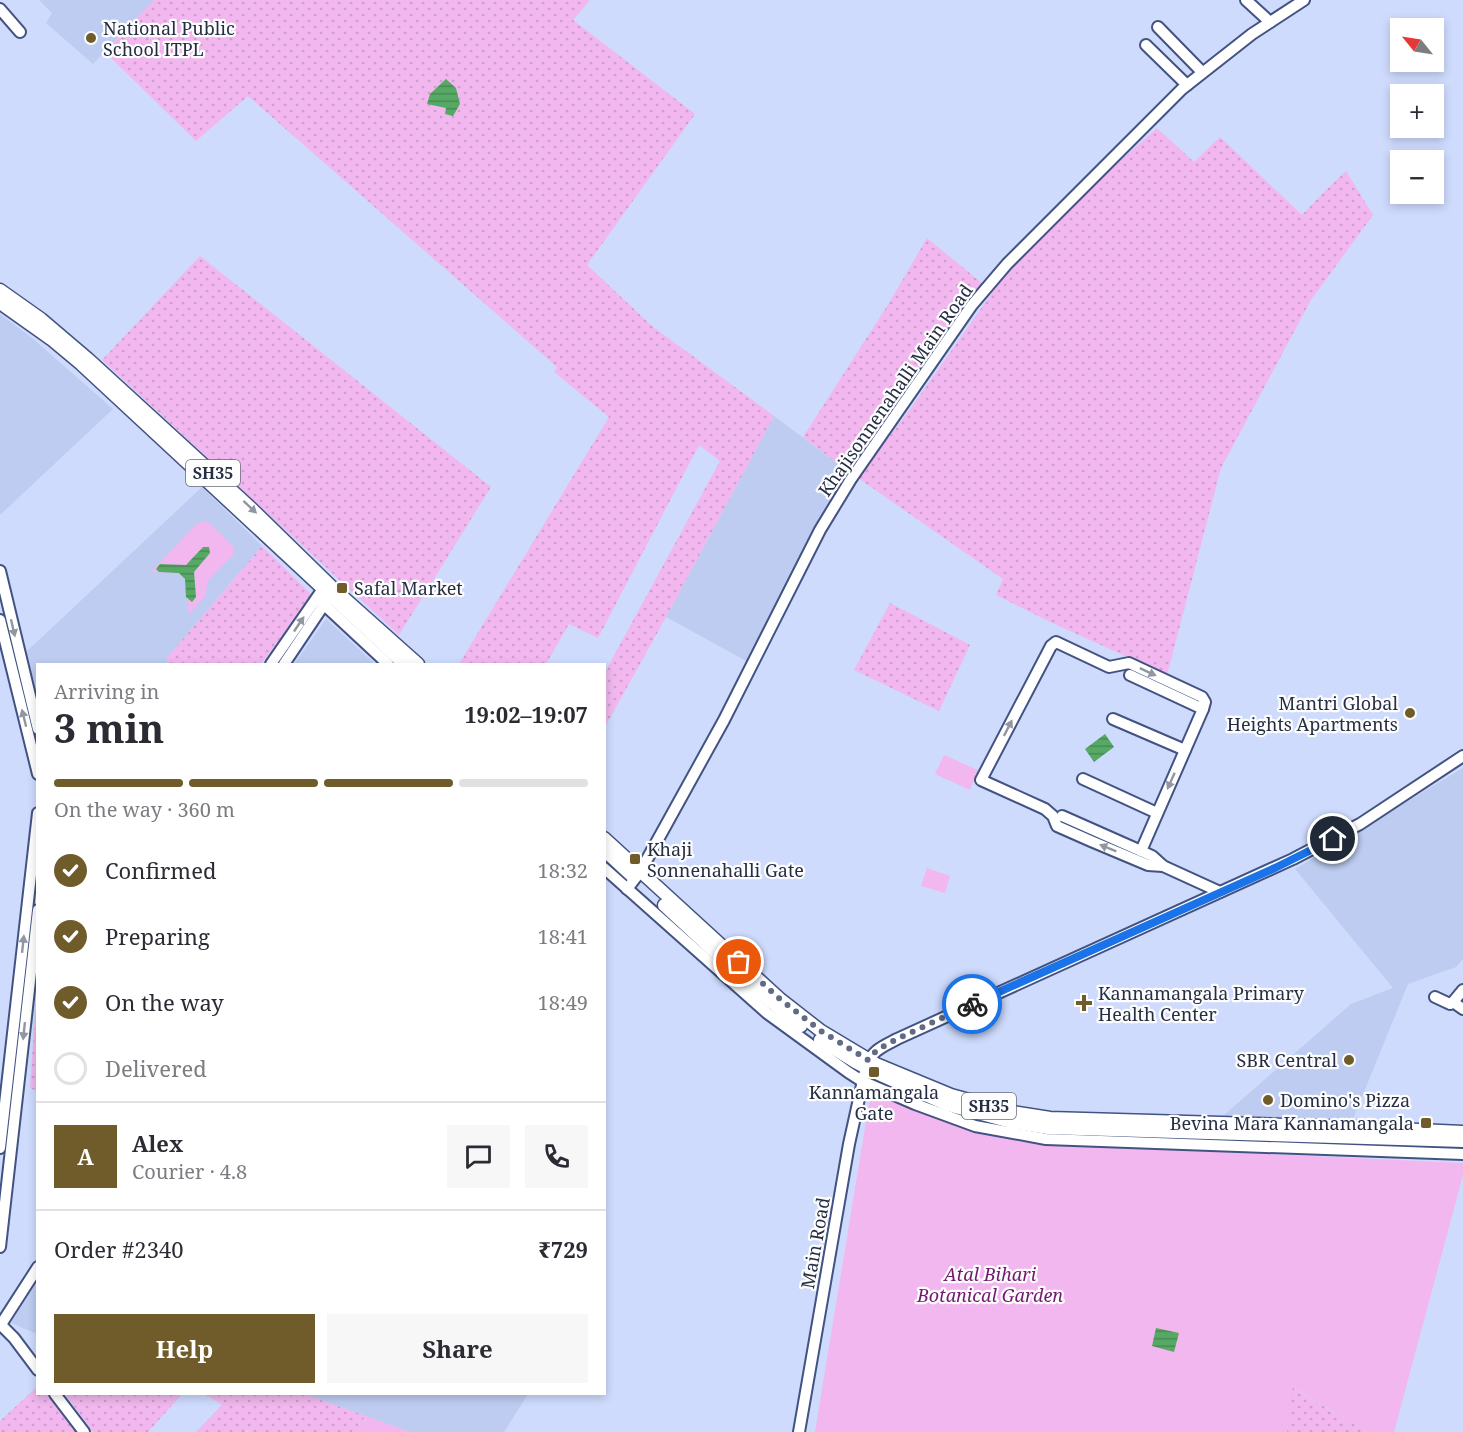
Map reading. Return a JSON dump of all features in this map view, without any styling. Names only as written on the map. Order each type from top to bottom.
[{"type":"main road","name":"SH35","points":[[0,290],[41,319],[88,359],[254,510],[326,594],[417,663]]},
{"type":"main road","name":"SH35","points":[[0,303],[51,339],[81,364],[403,663]]},
{"type":"main road","name":"SH35","points":[[606,840],[637,875]]},
{"type":"main road","name":"SH35","points":[[606,852],[637,875],[780,999],[821,1031],[867,1064],[920,1093],[948,1105],[1011,1122],[1048,1128],[1463,1141]]},
{"type":"main road","name":"SH35","points":[[867,1064],[951,1095],[1012,1112],[1050,1118],[1463,1132]]},
{"type":"street","points":[[1246,0],[1270,22]]},
{"type":"street","name":"Khajisonnenahalli Main Road","points":[[627,889],[724,720],[820,530],[850,479],[972,304],[1007,264],[1187,85],[1252,34],[1304,0]]},
{"type":"street","points":[[0,9],[20,32]]},
{"type":"street","points":[[1158,27],[1202,72]]},
{"type":"street","points":[[1146,45],[1187,85]]},
{"type":"street","points":[[0,571],[36,721]]},
{"type":"street","points":[[272,663],[288,650],[326,594],[387,663]]},
{"type":"street","points":[[0,620],[36,766]]},
{"type":"street","points":[[1141,851],[1203,709],[1202,697],[1129,663],[1109,667],[1056,642],[1051,646],[981,780],[1045,809],[1053,816],[1057,826],[1148,865],[1163,866]]},
{"type":"street","points":[[285,663],[288,650]]},
{"type":"street","points":[[1130,675],[1203,709]]},
{"type":"street","points":[[1113,719],[1185,750]]},
{"type":"street","points":[[867,1064],[877,1050],[897,1039],[1293,859],[1352,829],[1463,756]]},
{"type":"street","points":[[1083,779],[1157,813]]},
{"type":"street","points":[[1062,816],[1152,856],[1163,866],[1220,892]]},
{"type":"street","points":[[0,1148],[36,831]]},
{"type":"street","points":[[606,870],[767,1013],[862,1081],[975,1126],[1046,1139],[1463,1154]]},
{"type":"street","points":[[0,1246],[36,928]]},
{"type":"street","points":[[1435,997],[1450,1004],[1463,990]]},
{"type":"street","points":[[1453,1002],[1463,1009]]},
{"type":"street","name":"Main Road","points":[[799,1432],[849,1144],[867,1064]]},
{"type":"street","points":[[36,1270],[1,1326],[14,1338],[36,1367]]},
{"type":"street","points":[[56,1395],[84,1432]]},
{"type":"shaded area","name":"National Public School ITPL","points":[[39,0],[154,0],[93,64],[46,23],[52,13]]},
{"type":"shaded area","points":[[446,79],[456,88],[460,104],[453,116],[445,114],[446,108],[427,104],[430,94]]},
{"type":"shaded area","points":[[0,314],[32,338],[113,409],[0,515]]},
{"type":"shaded area","points":[[774,416],[849,472],[748,662],[666,617]]},
{"type":"shaded area","points":[[202,487],[262,546],[166,659],[171,663],[36,663],[36,702],[24,654]]},
{"type":"shaded area","points":[[203,547],[209,547],[210,553],[194,572],[196,597],[192,602],[186,597],[185,579],[179,573],[159,572],[156,569],[160,564],[186,565]]},
{"type":"shaded area","points":[[326,619],[374,663],[295,663]]},
{"type":"shaded area","points":[[1105,734],[1114,747],[1094,762],[1085,749]]},
{"type":"shaded area","points":[[1463,768],[1463,959],[1456,967],[1408,984],[1353,1119],[1223,1116],[1351,1004],[1393,988],[1295,869]]},
{"type":"shaded area","points":[[36,1284],[36,1334],[11,1323]]},
{"type":"shaded area","points":[[1156,1328],[1179,1333],[1174,1352],[1152,1346]]},
{"type":"shaded area","points":[[307,1395],[527,1395],[504,1432],[410,1432]]},
{"type":"green space","points":[[154,0],[590,0],[573,20],[695,114],[587,265],[652,326],[774,416],[606,725],[606,670],[720,461],[699,445],[598,638],[569,624],[547,663],[460,663],[609,417],[554,372],[557,367],[248,96],[196,141],[105,52]]},
{"type":"green space","points":[[1157,128],[1194,162],[1220,137],[1302,215],[1346,171],[1373,215],[1311,300],[1221,468],[1167,675],[996,595],[1003,579],[858,478],[911,408],[999,283],[1094,184]]},
{"type":"green space","points":[[927,238],[983,284],[849,472],[803,437],[889,303]]},
{"type":"green space","points":[[200,256],[491,487],[399,635],[102,360]]},
{"type":"green space","points":[[207,521],[233,546],[234,554],[207,582],[206,595],[189,615],[185,579],[179,573],[151,572],[196,524]]},
{"type":"green space","points":[[262,546],[312,595],[262,663],[171,663],[166,659]]},
{"type":"green space","points":[[890,603],[970,645],[939,711],[854,670]]},
{"type":"green space","points":[[944,755],[978,770],[970,790],[935,774]]},
{"type":"green space","points":[[927,868],[950,876],[945,893],[921,886]]},
{"type":"green space","points":[[36,1003],[36,1091],[30,1088]]},
{"type":"green space","name":"Atal Bihari Botanical Garden","points":[[871,1091],[978,1131],[1044,1144],[1463,1163],[1463,1175],[1394,1432],[1367,1432],[1293,1387],[1287,1432],[815,1432]]},
{"type":"green space","points":[[1292,1387],[1367,1432],[1287,1432]]},
{"type":"green space","points":[[36,1388],[36,1395],[51,1395],[79,1432],[0,1432],[0,1421]]},
{"type":"green space","points":[[66,1395],[181,1395],[148,1432],[93,1432]]},
{"type":"green space","points":[[207,1395],[307,1395],[366,1416],[352,1432],[250,1432],[247,1430],[245,1432],[196,1432],[222,1405]]},
{"type":"green space","points":[[366,1416],[410,1432],[352,1432]]},
{"type":"way so far","points":[[739,962],[780,999],[821,1031],[868,1060],[877,1050],[897,1039],[972,1004]]},
{"type":"place","name":"National Public School ITPL","points":[[91,38]]},
{"type":"place","name":"Safal Market","points":[[342,588]]},
{"type":"place","name":"Mantri Global Heights Apartments","points":[[1410,713]]},
{"type":"place","name":"Khaji Sonnenahalli Gate","points":[[635,859]]},
{"type":"place","name":"Kannamangala Primary Health Center","points":[[1084,1003]]},
{"type":"place","name":"SBR Central","points":[[1349,1060]]},
{"type":"place","name":"Kannamangala Gate","points":[[874,1072]]},
{"type":"place","name":"Domino's Pizza","points":[[1268,1100]]},
{"type":"place","name":"Bevina Mara Kannamangala","points":[[1426,1123]]},
{"type":"route","points":[[972,1004],[1275,868],[1333,839]]}]
